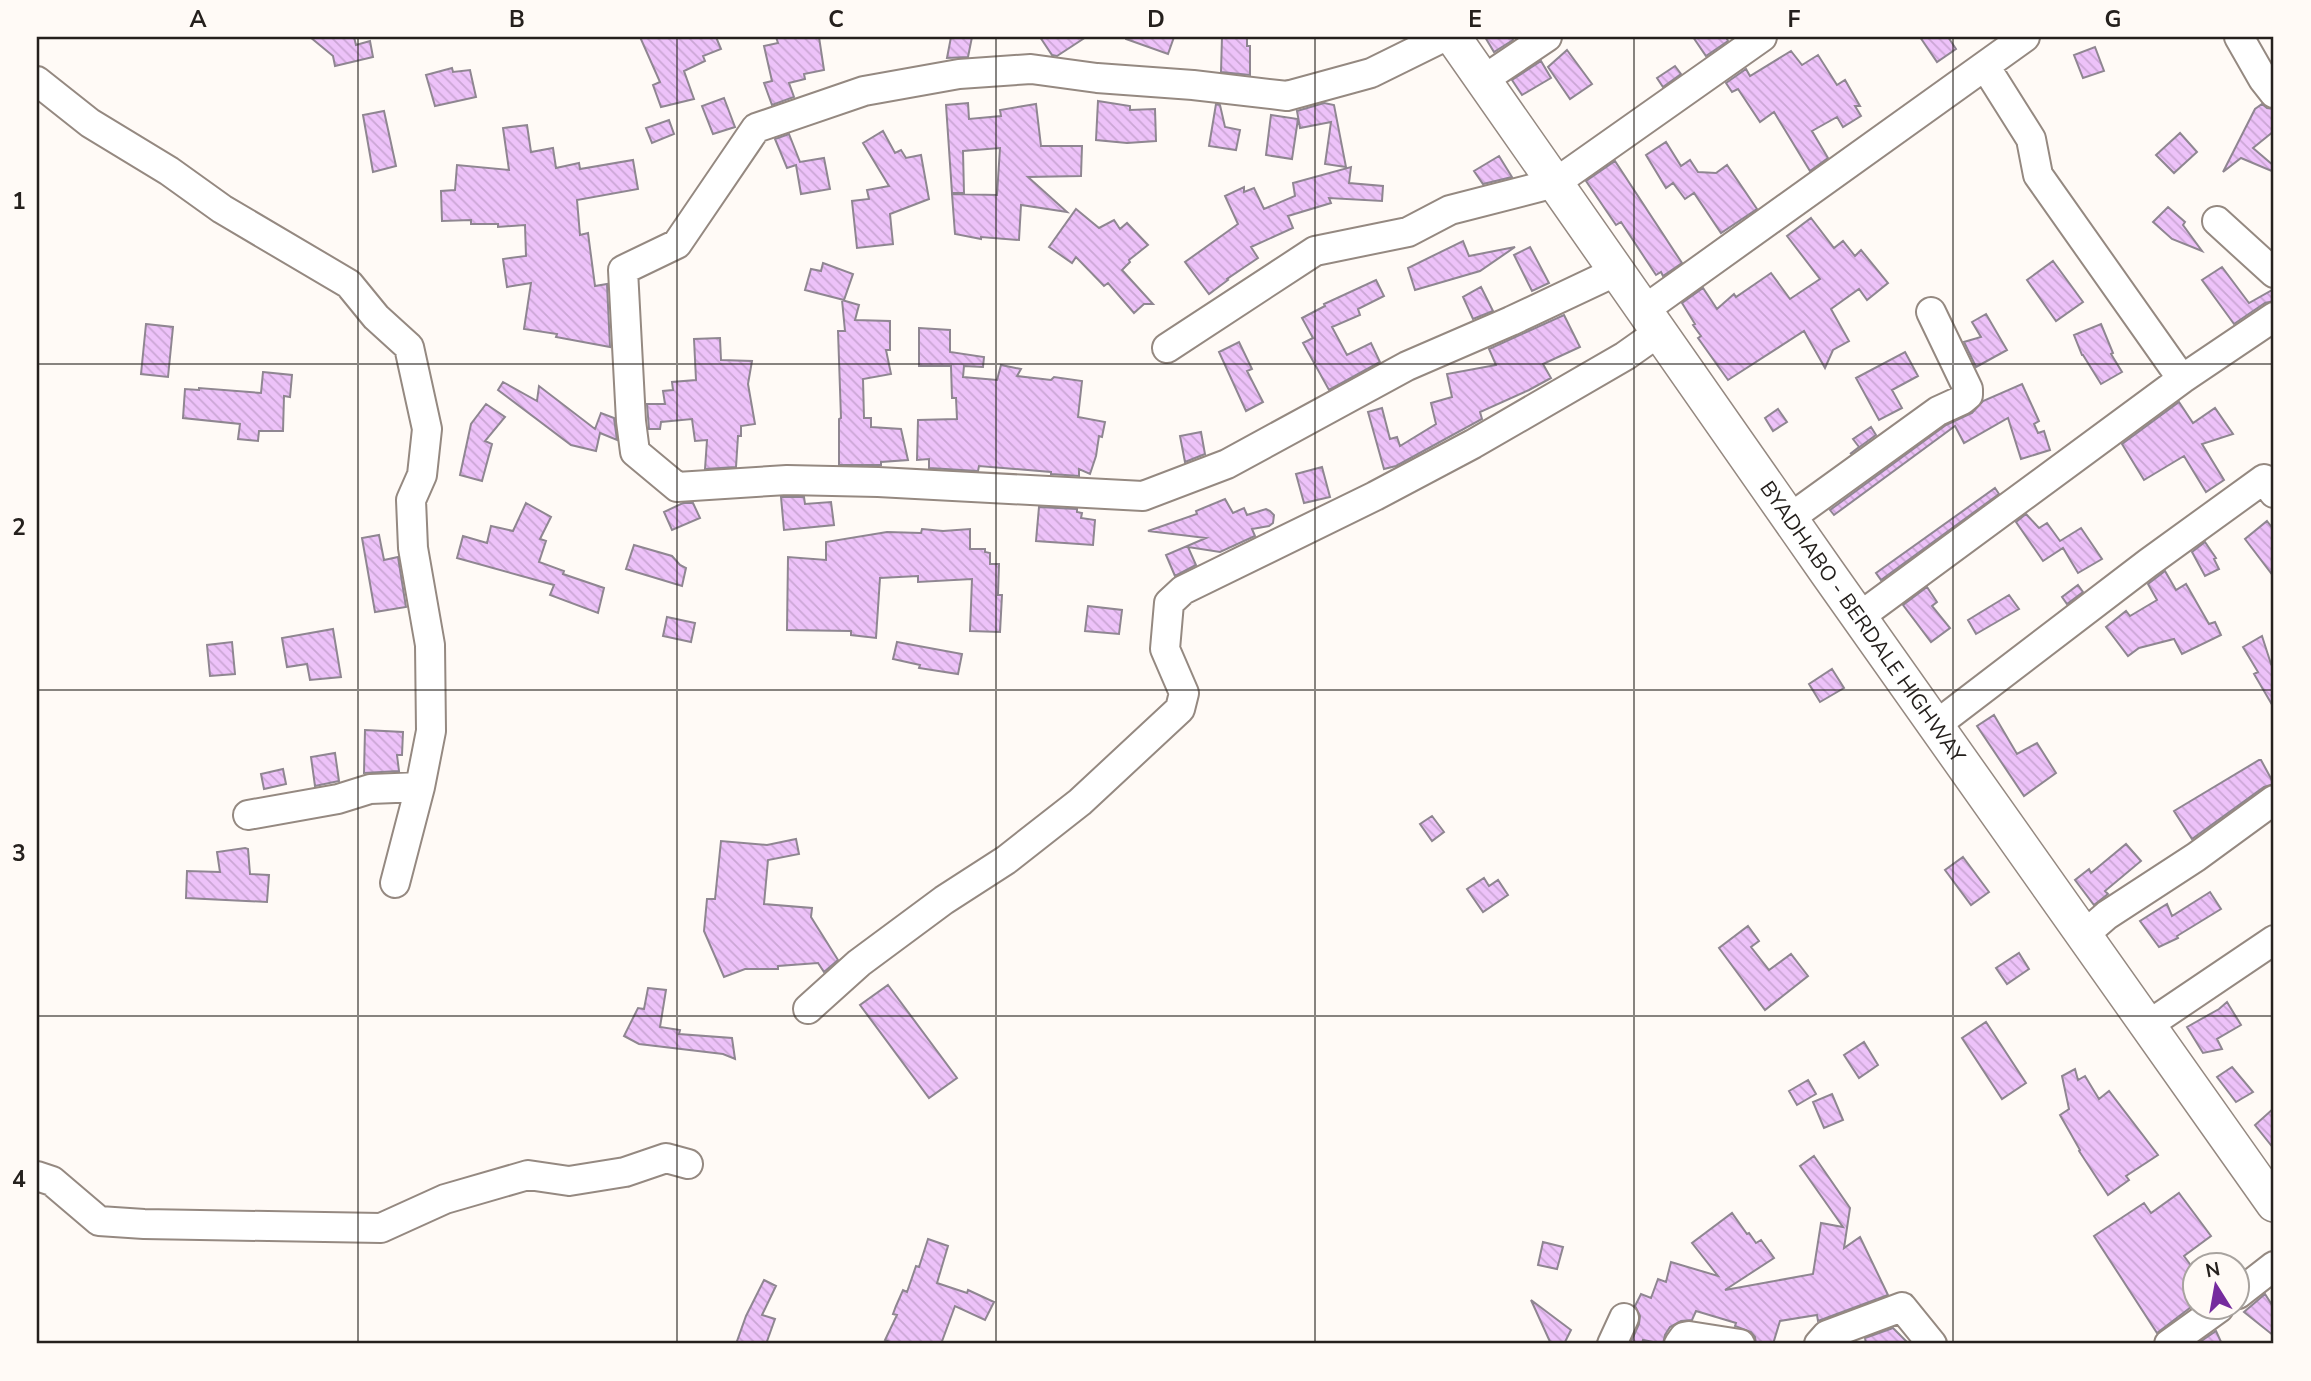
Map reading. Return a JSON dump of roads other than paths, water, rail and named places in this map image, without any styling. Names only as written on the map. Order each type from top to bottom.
[{"type":"main road","name":"BYADHABO - BERDALE HIGHWAY","points":[[1453,37],[2274,1204]]},
{"type":"street","points":[[1444,37],[1371,73],[1287,96],[1031,69],[959,74],[864,91],[756,128],[677,244],[623,270],[635,452],[677,487],[787,480],[852,481],[1143,496],[1227,464],[1408,366],[1617,271]]},
{"type":"street","points":[[1483,80],[1548,37]]},
{"type":"street","points":[[1167,348],[1315,251],[1409,232],[1450,210],[1555,183],[1762,37]]},
{"type":"street","points":[[808,1009],[859,963],[944,900],[1006,860],[1080,802],[1180,709],[1184,693],[1165,649],[1169,603],[1183,590],[1376,496],[1473,444],[1625,356],[1652,321],[2025,37]]},
{"type":"street","points":[[2239,37],[2274,93]]},
{"type":"street","points":[[1985,66],[2031,139],[2038,175],[2182,379]]},
{"type":"street","points":[[37,81],[90,123],[169,171],[222,209],[349,284],[376,317],[410,347],[427,429],[422,475],[411,500],[412,548],[430,645],[431,731],[396,883]]},
{"type":"street","points":[[2217,221],[2274,273]]},
{"type":"street","points":[[1790,518],[1938,411],[1968,395],[1968,389],[1931,313]]},
{"type":"street","points":[[1859,617],[2182,379],[2274,317]]},
{"type":"street","points":[[1936,725],[2148,563],[2264,479],[2274,492]]},
{"type":"street","points":[[248,815],[338,799],[370,789],[420,787]]},
{"type":"street","points":[[2084,934],[2274,800]]},
{"type":"street","points":[[2148,1025],[2274,940]]},
{"type":"street","points":[[37,1176],[52,1181],[99,1221],[380,1227],[445,1199],[528,1175],[569,1181],[625,1172],[666,1158],[688,1164]]},
{"type":"street","points":[[2252,1283],[2274,1266]]},
{"type":"street","points":[[1819,1344],[1827,1335],[1902,1307],[1932,1344]]},
{"type":"street","points":[[1612,1344],[1624,1318]]},
{"type":"street","points":[[2169,1344],[2199,1322]]},
{"type":"street","points":[[1679,1344],[1684,1337],[1689,1336],[1740,1344]]}]
